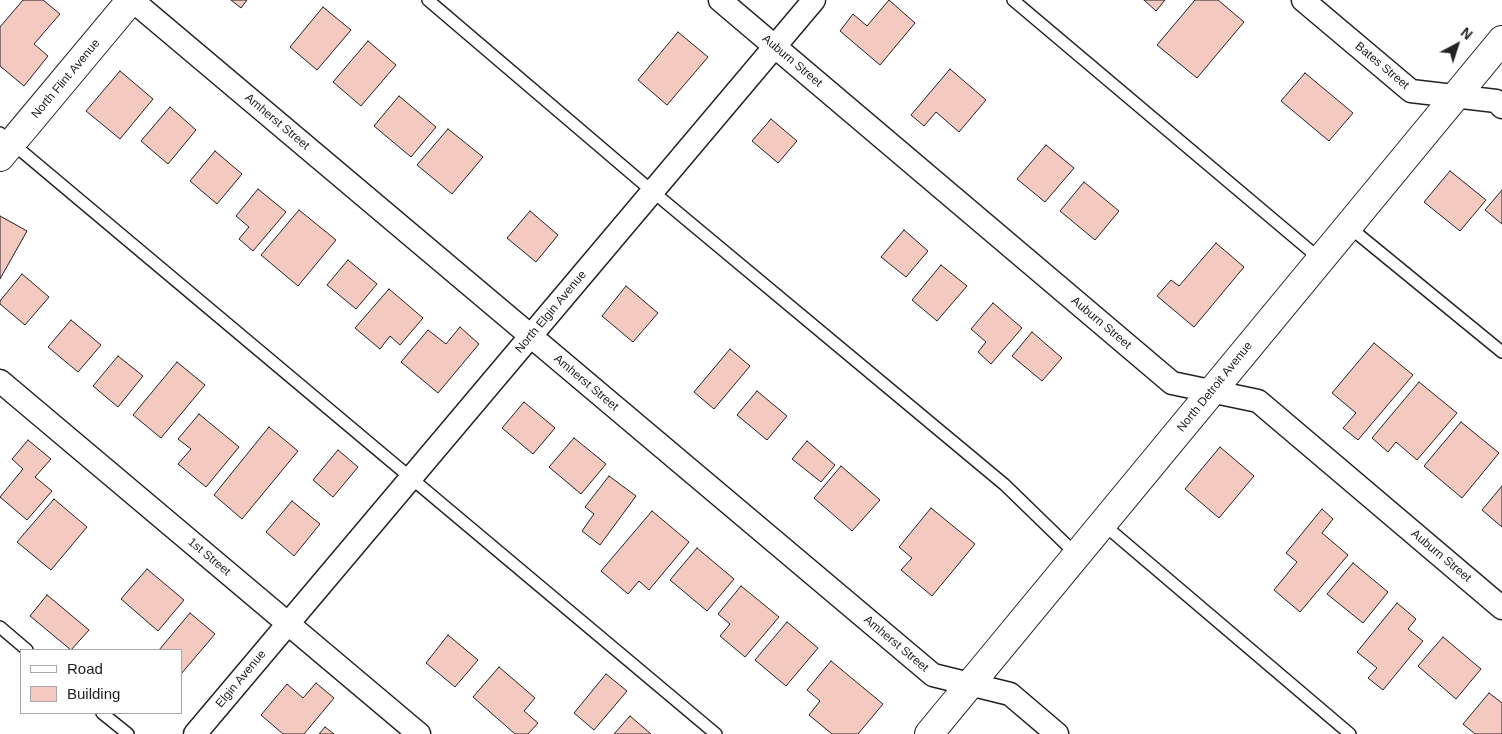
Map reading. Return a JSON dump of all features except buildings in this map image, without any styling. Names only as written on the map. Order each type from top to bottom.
[{"type":"street","name":"North Flint Avenue","points":[[4,144],[132,0]]},
{"type":"street","name":"Amherst Street","points":[[132,0],[933,675],[1010,694],[1057,734]]},
{"type":"street","name":"Auburn Street","points":[[720,0],[1172,383],[1258,401],[1502,608]]},
{"type":"street","name":"North Elgin Avenue","points":[[288,624],[814,0]]},
{"type":"street","name":"Bates Street","points":[[1303,0],[1411,91],[1496,101],[1502,107]]},
{"type":"street","name":"North Detroit Avenue","points":[[929,734],[1502,40]]},
{"type":"street","name":"1st Street","points":[[0,381],[419,734]]},
{"type":"street","name":"Elgin Avenue","points":[[195,734],[288,624]]},
{"type":"lane","points":[[428,0],[652,191],[1005,484],[1077,555]]},
{"type":"lane","points":[[1013,0],[1320,259]]},
{"type":"lane","points":[[4,144],[411,478],[716,734]]},
{"type":"lane","points":[[1348,226],[1502,352]]},
{"type":"lane","points":[[1102,524],[1350,734]]},
{"type":"lane","points":[[0,628],[26,649]]},
{"type":"lane","points":[[103,714],[128,734]]}]
